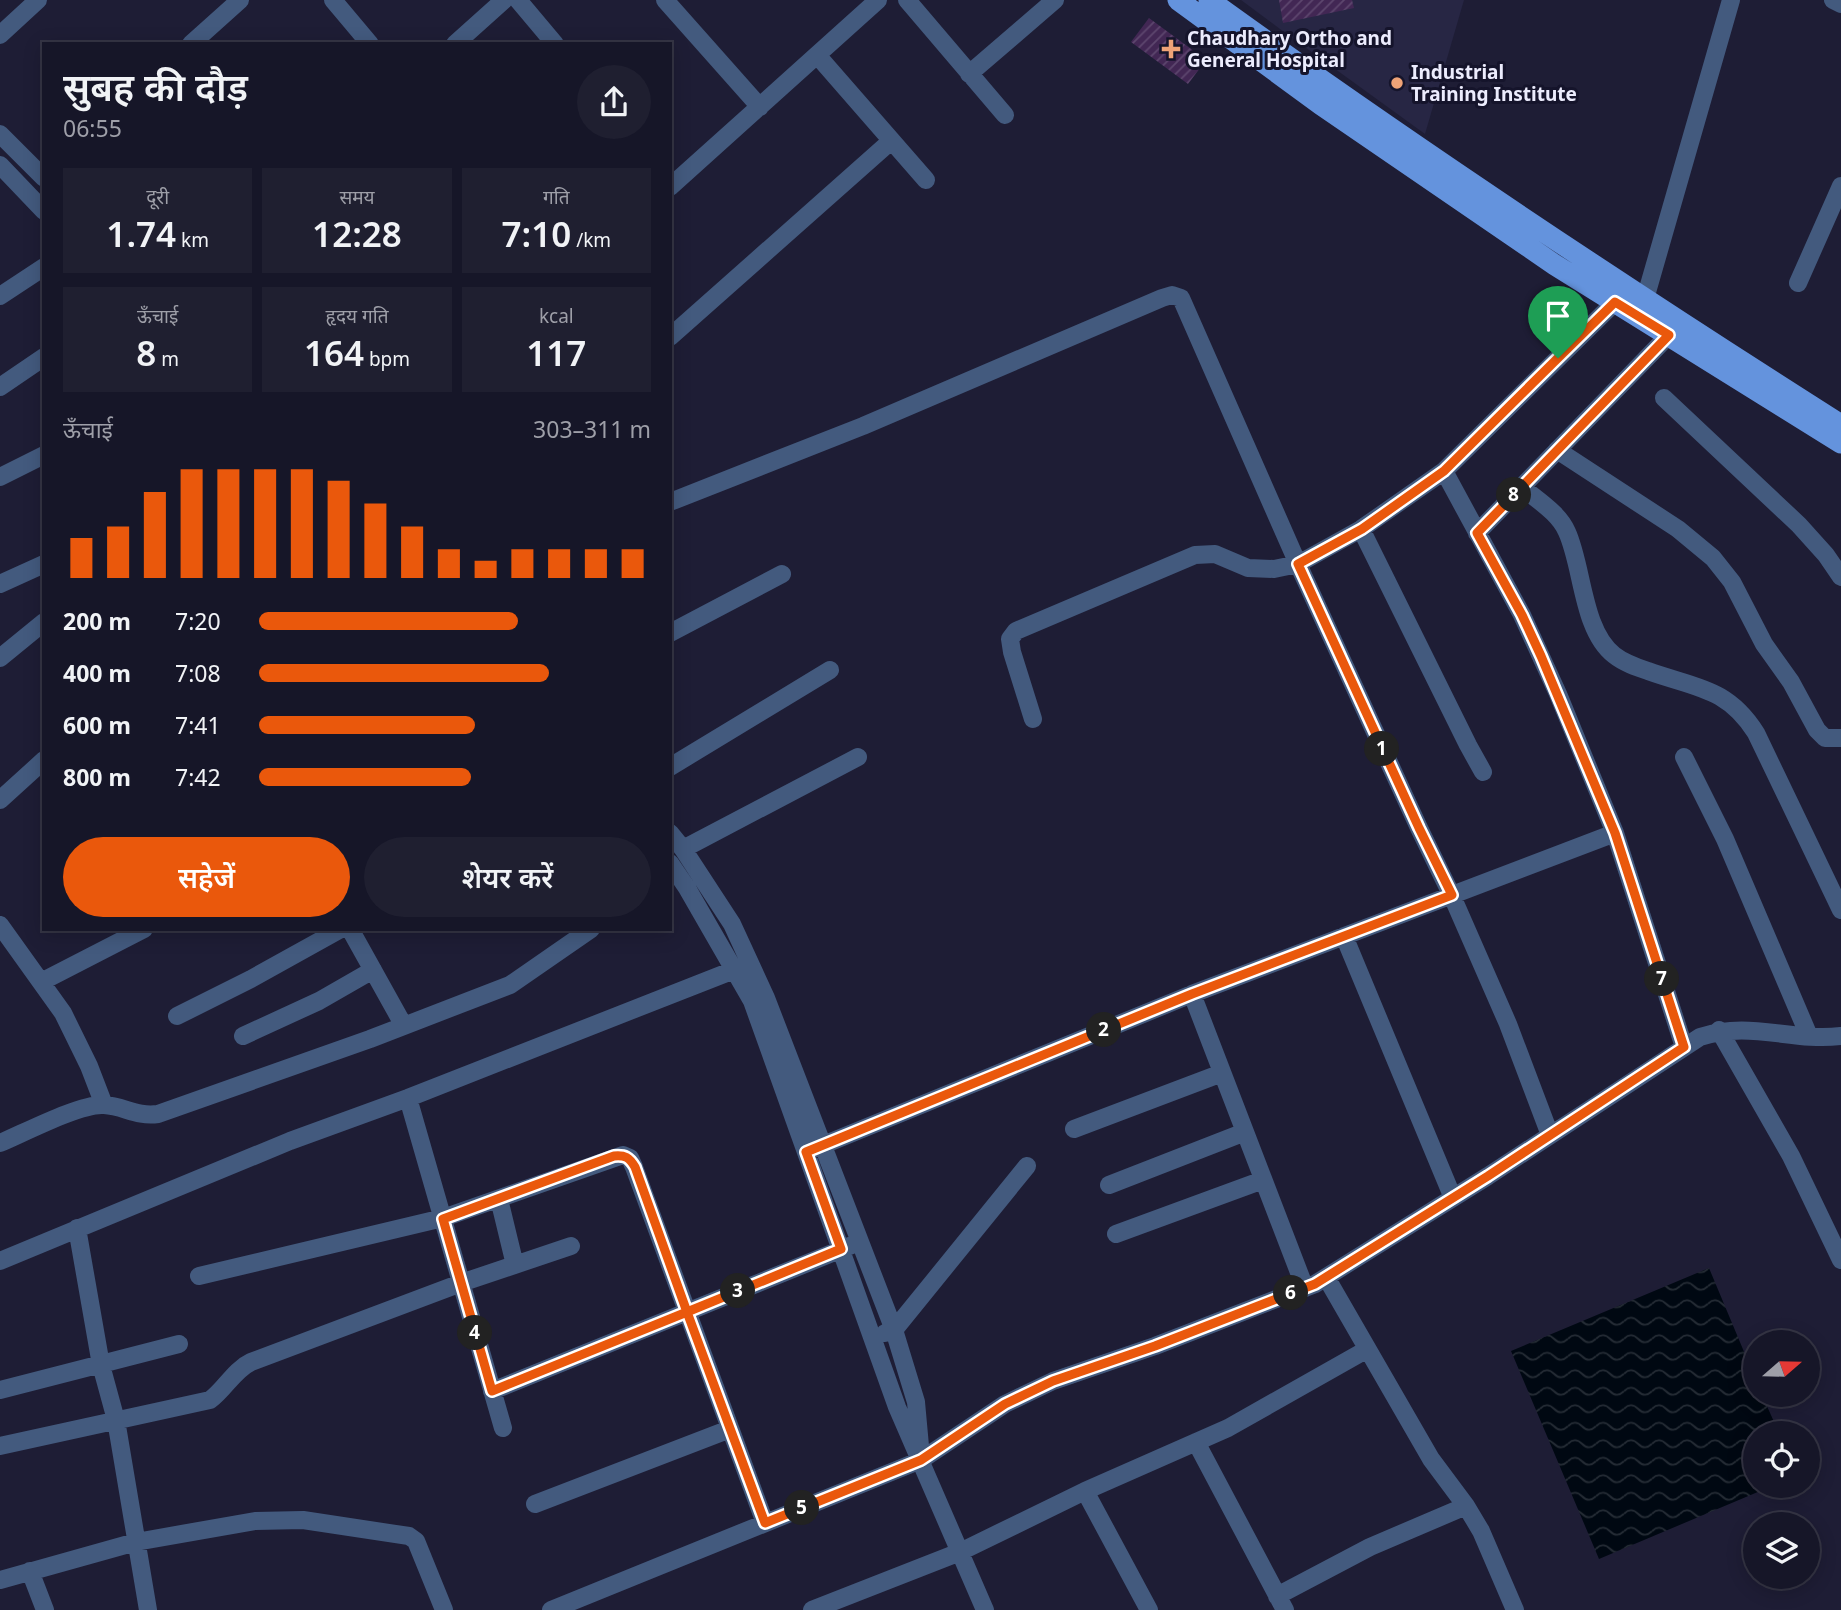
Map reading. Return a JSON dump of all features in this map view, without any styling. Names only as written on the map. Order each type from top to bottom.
[{"type":"main road","points":[[1178,0],[1320,104],[1555,265],[1841,443]]},
{"type":"main road","points":[[1209,0],[1342,96],[1645,299],[1841,425]]},
{"type":"street","points":[[0,35],[38,0]]},
{"type":"street","points":[[193,42],[240,0]]},
{"type":"street","points":[[334,0],[368,42]]},
{"type":"street","points":[[457,42],[503,0]]},
{"type":"street","points":[[519,0],[553,42]]},
{"type":"street","points":[[665,0],[760,107]]},
{"type":"street","points":[[672,183],[878,0]]},
{"type":"street","points":[[907,0],[1005,116]]},
{"type":"street","points":[[969,74],[1055,0]]},
{"type":"street","points":[[1645,299],[1731,0]]},
{"type":"street","points":[[1833,0],[1841,4]]},
{"type":"street","points":[[817,55],[926,180]]},
{"type":"street","points":[[0,134],[42,175]]},
{"type":"street","points":[[672,335],[891,141]]},
{"type":"street","points":[[0,165],[42,209]]},
{"type":"street","points":[[24,192],[42,177]]},
{"type":"street","points":[[1798,282],[1841,186]]},
{"type":"street","points":[[0,296],[42,268]]},
{"type":"street","points":[[672,501],[863,426],[1172,295],[1181,298],[1298,564],[1452,895],[1508,1024],[1550,1135]]},
{"type":"street","points":[[1033,719],[1012,652],[1010,639],[1016,631],[1195,555],[1215,554],[1248,568],[1261,570],[1298,564],[1362,529],[1444,471],[1615,302]]},
{"type":"street","points":[[1477,533],[1669,335]]},
{"type":"street","points":[[0,387],[42,358]]},
{"type":"street","points":[[1664,398],[1799,525],[1826,555],[1841,577]]},
{"type":"street","points":[[1557,450],[1678,528],[1713,558],[1732,582],[1764,644],[1791,682],[1817,730],[1825,738],[1841,738]]},
{"type":"street","points":[[0,477],[42,456]]},
{"type":"street","points":[[1444,471],[1522,615],[1615,833],[1684,1047]]},
{"type":"street","points":[[1522,487],[1559,519],[1567,531],[1590,613],[1612,654],[1629,664],[1716,694],[1744,714],[1756,733],[1841,911]]},
{"type":"street","points":[[1362,529],[1483,772]]},
{"type":"street","points":[[0,584],[42,565]]},
{"type":"street","points":[[672,632],[782,574]]},
{"type":"street","points":[[0,658],[42,624]]},
{"type":"street","points":[[672,765],[830,670]]},
{"type":"street","points":[[683,849],[858,757]]},
{"type":"street","points":[[1684,757],[1725,839],[1809,1036]]},
{"type":"street","points":[[0,800],[42,762]]},
{"type":"street","points":[[814,1149],[1192,994],[1615,833]]},
{"type":"street","points":[[672,835],[738,936],[766,998],[814,1149],[841,1249],[897,1407],[985,1610]]},
{"type":"street","points":[[672,869],[751,1002],[814,1149],[858,1242],[894,1330],[916,1402],[921,1460]]},
{"type":"street","points":[[0,925],[63,1013],[104,1105]]},
{"type":"street","points":[[41,982],[140,931]]},
{"type":"street","points":[[177,1016],[337,931]]},
{"type":"street","points":[[352,931],[404,1026]]},
{"type":"street","points":[[0,1143],[86,1108],[104,1105],[145,1116],[159,1114],[404,1026],[510,985],[589,931]]},
{"type":"street","points":[[1344,936],[1452,1198]]},
{"type":"street","points":[[243,1036],[319,1001],[373,970]]},
{"type":"street","points":[[0,1261],[290,1141],[408,1098],[734,970]]},
{"type":"street","points":[[1192,994],[1305,1288]]},
{"type":"street","points":[[551,1610],[921,1460],[1005,1404],[1053,1381],[1155,1346],[1305,1288],[1452,1198],[1700,1037],[1719,1030],[1744,1029],[1809,1036],[1841,1036]]},
{"type":"street","points":[[1719,1030],[1791,1156],[1841,1260]]},
{"type":"street","points":[[1074,1129],[1222,1073]]},
{"type":"street","points":[[408,1098],[503,1428]]},
{"type":"street","points":[[1109,1185],[1245,1132]]},
{"type":"street","points":[[199,1276],[443,1219],[623,1155],[629,1158],[765,1523]]},
{"type":"street","points":[[872,1337],[894,1330],[1027,1166]]},
{"type":"street","points":[[1116,1234],[1263,1180]]},
{"type":"street","points":[[499,1199],[515,1265]]},
{"type":"street","points":[[77,1228],[101,1365],[116,1420],[148,1610]]},
{"type":"street","points":[[492,1391],[858,1242]]},
{"type":"street","points":[[0,1446],[210,1400],[225,1388],[238,1371],[251,1362],[461,1283],[571,1246]]},
{"type":"street","points":[[1326,1277],[1431,1459],[1481,1531],[1515,1610]]},
{"type":"street","points":[[0,1390],[179,1344]]},
{"type":"street","points":[[824,1608],[960,1552],[1085,1491],[1228,1428],[1366,1350]]},
{"type":"street","points":[[535,1504],[730,1429]]},
{"type":"street","points":[[1196,1442],[1281,1603],[1347,1558],[1466,1506]]},
{"type":"street","points":[[1085,1491],[1149,1610]]},
{"type":"street","points":[[0,1580],[136,1542],[205,1529],[275,1520],[303,1520],[402,1533],[416,1541],[444,1610]]},
{"type":"street","points":[[30,1571],[44,1610]]},
{"type":"shaded area","name":"Industrial Training Institute","points":[[1241,0],[1464,0],[1425,134],[1284,32]]},
{"type":"water","points":[[1709,1268],[1743,1349],[1743,1407],[1767,1407],[1774,1421],[1743,1421],[1744,1498],[1599,1559],[1511,1351]]},
{"type":"building","points":[[1279,0],[1352,0],[1354,8],[1283,23]]},
{"type":"building","points":[[1149,18],[1206,60],[1188,84],[1131,42]]},
{"type":"place","name":"Chaudhary Ortho and General Hospital","points":[[1171,49]]},
{"type":"place","name":"Industrial Training Institute","points":[[1397,83]]},
{"type":"route","points":[[1558,358],[1444,471],[1362,529],[1298,564],[1452,895],[1192,994],[806,1152],[841,1249],[687,1312],[635,1167],[629,1158],[623,1155],[443,1219],[492,1391],[687,1312],[765,1523],[921,1460],[1005,1404],[1053,1381],[1155,1346],[1315,1284],[1488,1176],[1684,1047],[1615,833],[1541,656],[1477,533],[1669,335],[1615,302],[1558,358]]}]
